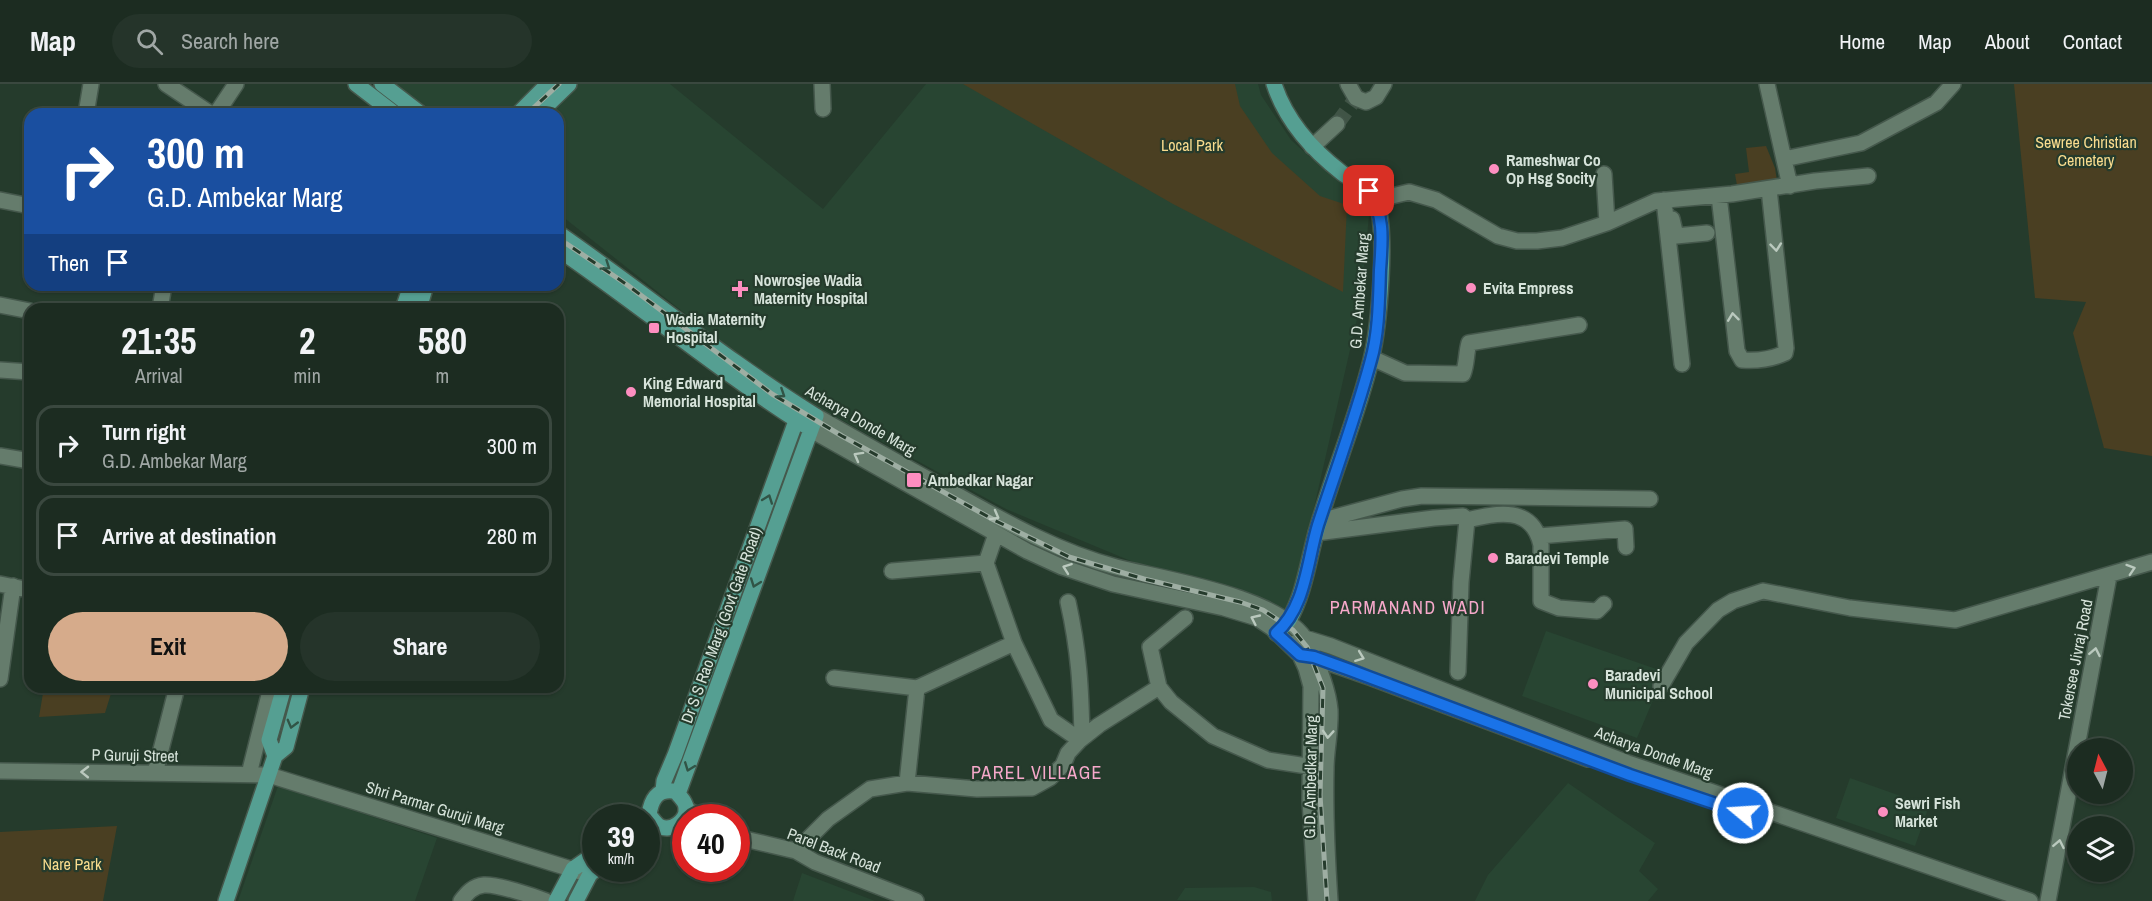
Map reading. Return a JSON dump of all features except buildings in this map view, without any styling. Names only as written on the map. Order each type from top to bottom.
[{"type":"main road","points":[[356,84],[387,108]]},
{"type":"main road","points":[[382,84],[413,108]]},
{"type":"main road","points":[[524,108],[548,84]]},
{"type":"main road","points":[[544,108],[569,84]]},
{"type":"main road","points":[[1274,84],[1279,100],[1295,128],[1312,147],[1344,175],[1359,182],[1375,200]]},
{"type":"main road","name":"G.D. Ambekar Marg","points":[[1280,637],[1305,576],[1318,527],[1372,358],[1378,309],[1382,234],[1381,218],[1375,200]]},
{"type":"main road","name":"Acharya Donde Marg","points":[[564,238],[640,299]]},
{"type":"main road","name":"Acharya Donde Marg","points":[[564,253],[640,299],[750,373],[813,423]]},
{"type":"main road","points":[[663,791],[664,781],[799,413]]},
{"type":"main road","name":"Dr S S Rao Marg (Govt Gate Road)","points":[[678,794],[813,423]]},
{"type":"main road","points":[[275,756],[269,740],[282,693]]},
{"type":"main road","points":[[226,901],[275,756],[286,747],[300,693]]},
{"type":"main road","points":[[650,804],[663,791],[671,790],[678,794],[683,804]]},
{"type":"main road","points":[[555,901],[573,869],[582,863]]},
{"type":"main road","points":[[576,901],[587,882]]},
{"type":"street","points":[[87,108],[91,84]]},
{"type":"street","points":[[166,84],[204,108]]},
{"type":"street","points":[[218,108],[236,84]]},
{"type":"street","points":[[822,84],[823,110]]},
{"type":"street","points":[[1348,84],[1356,98],[1366,102],[1376,97],[1384,84]]},
{"type":"street","points":[[1767,84],[1790,186]]},
{"type":"street","points":[[1784,159],[1861,143],[1936,103],[1953,84]]},
{"type":"street","points":[[1312,147],[1337,124]]},
{"type":"street","points":[[1604,174],[1607,223]]},
{"type":"street","points":[[1375,200],[1409,192],[1436,200],[1498,236],[1517,241],[1537,241],[1562,238],[1675,202],[1815,181],[1868,176]]},
{"type":"street","points":[[1719,196],[1737,351],[1742,360],[1752,361],[1778,356],[1785,353],[1786,348],[1770,189]]},
{"type":"street","points":[[0,200],[24,205]]},
{"type":"street","points":[[1675,202],[1671,232],[1682,364]]},
{"type":"street","points":[[1671,232],[1677,237],[1707,234]]},
{"type":"street","points":[[0,305],[24,310]]},
{"type":"street","points":[[1372,358],[1405,373],[1463,374],[1469,343],[1579,325]]},
{"type":"street","points":[[0,370],[24,372]]},
{"type":"street","name":"Acharya Donde Marg","points":[[813,423],[971,511],[1003,521],[1076,555],[1214,591],[1260,606],[1288,622],[1305,638],[1384,666],[1628,764],[1947,878],[2001,901]]},
{"type":"street","points":[[0,456],[24,460]]},
{"type":"street","points":[[1318,527],[1402,499],[1422,496],[1650,499]]},
{"type":"street","name":"Acharya Donde Marg","points":[[971,511],[996,534],[1062,567],[1113,584],[1177,597],[1257,618],[1307,656],[1630,775],[1911,865]]},
{"type":"street","points":[[1467,520],[1498,514],[1515,514],[1533,525],[1541,545],[1541,601],[1559,608],[1597,611],[1604,604]]},
{"type":"street","points":[[1318,527],[1458,515],[1467,520]]},
{"type":"street","points":[[1458,672],[1461,582],[1467,520]]},
{"type":"street","points":[[1539,536],[1625,529],[1626,547]]},
{"type":"street","points":[[996,534],[986,563],[1014,642],[1051,720],[1081,739]]},
{"type":"street","points":[[1660,686],[1686,643],[1718,610],[1763,591],[1850,608],[1955,620],[2152,562]]},
{"type":"street","points":[[891,571],[986,563]]},
{"type":"street","name":"Tokersee Jivraj Road","points":[[2048,901],[2109,576]]},
{"type":"street","points":[[1177,597],[1181,582]]},
{"type":"street","points":[[0,679],[6,585],[24,589]]},
{"type":"street","points":[[1068,602],[1077,640],[1081,678],[1081,739]]},
{"type":"street","points":[[1185,618],[1150,647],[1159,687],[1171,702],[1213,736],[1268,760],[1318,768]]},
{"type":"street","points":[[1280,637],[1305,638]]},
{"type":"street","name":"Acharya Donde Marg","points":[[1305,638],[1306,668],[1311,686],[1318,768]]},
{"type":"street","points":[[834,678],[917,688],[1014,642]]},
{"type":"street","points":[[796,851],[828,819],[870,789],[907,783],[977,789],[1032,788],[1050,778],[1063,765],[1068,753],[1081,739],[1159,687]]},
{"type":"street","points":[[907,783],[917,688]]},
{"type":"street","points":[[155,773],[175,693]]},
{"type":"street","points":[[249,774],[269,693]]},
{"type":"street","name":"G.D. Ambedkar Marg","points":[[1316,901],[1320,866],[1318,768]]},
{"type":"street","name":"P Guruji Street","points":[[0,771],[269,775]]},
{"type":"street","name":"Shri Parmar Guruji Marg","points":[[269,775],[582,870]]},
{"type":"street","name":"Parel Back Road","points":[[750,840],[796,851],[815,862],[916,901]]},
{"type":"street","points":[[1320,866],[1330,901]]},
{"type":"street","name":"Acharya Donde Marg","points":[[1947,878],[2030,901]]},
{"type":"street","points":[[461,901],[468,890],[484,885],[525,893],[546,901]]},
{"type":"shaded area","points":[[394,84],[670,84],[823,209],[926,84],[1258,84],[1261,95],[1291,140],[1330,175],[1372,186],[1360,306],[1287,626],[1006,509],[829,413],[750,365],[564,218],[564,108],[424,108]]},
{"type":"shaded area","name":"Baradevi Municipal School","points":[[1546,631],[1665,672],[1637,738],[1522,696]]},
{"type":"shaded area","name":"Sewri Fish Market","points":[[1850,778],[1929,806],[1915,846],[1836,818]]},
{"type":"shaded area","points":[[1568,783],[1655,843],[1639,871],[1658,889],[1648,901],[1475,901],[1488,875]]},
{"type":"shaded area","points":[[278,786],[437,838],[415,901],[238,901]]},
{"type":"shaded area","points":[[802,873],[875,901],[793,901]]},
{"type":"shaded area","points":[[1254,887],[1271,892],[1272,901],[1177,900],[1185,888]]},
{"type":"green space","name":"Local Park","points":[[963,84],[1235,84],[1240,106],[1272,153],[1320,196],[1347,205],[1343,292],[1173,204]]},
{"type":"green space","name":"Sewree Christian Cemetery","points":[[2014,84],[2152,84],[2152,456],[2104,448],[2073,333],[2086,302],[2035,298]]},
{"type":"green space","points":[[1766,146],[1775,168],[1778,187],[1738,191],[1735,174],[1749,172],[1746,148]]},
{"type":"green space","points":[[43,693],[111,693],[105,713],[39,717]]},
{"type":"green space","name":"Nare Park","points":[[117,826],[103,901],[0,901],[0,832]]},
{"type":"tunnel","points":[[1337,124],[1356,98]]},
{"type":"railway","points":[[533,108],[559,84]]},
{"type":"railway","points":[[564,242],[626,284],[772,394],[842,436],[994,520],[1069,557],[1144,579],[1240,602],[1263,610],[1293,630],[1307,647],[1323,688],[1320,795],[1327,901]]},
{"type":"place","name":"Rameshwar Co Op Hsg Socity","points":[[1494,169]]},
{"type":"place","name":"Evita Empress","points":[[1471,288]]},
{"type":"place","name":"Nowrosjee Wadia Maternity Hospital","points":[[740,289]]},
{"type":"place","name":"Wadia Maternity Hospital","points":[[654,328]]},
{"type":"place","name":"King Edward Memorial Hospital","points":[[631,392]]},
{"type":"place","name":"Ambedkar Nagar","points":[[914,480]]},
{"type":"place","name":"Baradevi Temple","points":[[1493,558]]},
{"type":"place","name":"Baradevi Municipal School","points":[[1593,684]]},
{"type":"place","name":"Sewri Fish Market","points":[[1883,812]]},
{"type":"district","name":"PARMANAND WADI","points":[[1408,608]]},
{"type":"district","name":"PAREL VILLAGE","points":[[1037,773]]},
{"type":"route","points":[[1369,191],[1375,200],[1381,218],[1382,234],[1378,309],[1372,358],[1316,533],[1297,602],[1288,622],[1276,633],[1300,655],[1314,657],[1630,775],[1743,813]]}]
